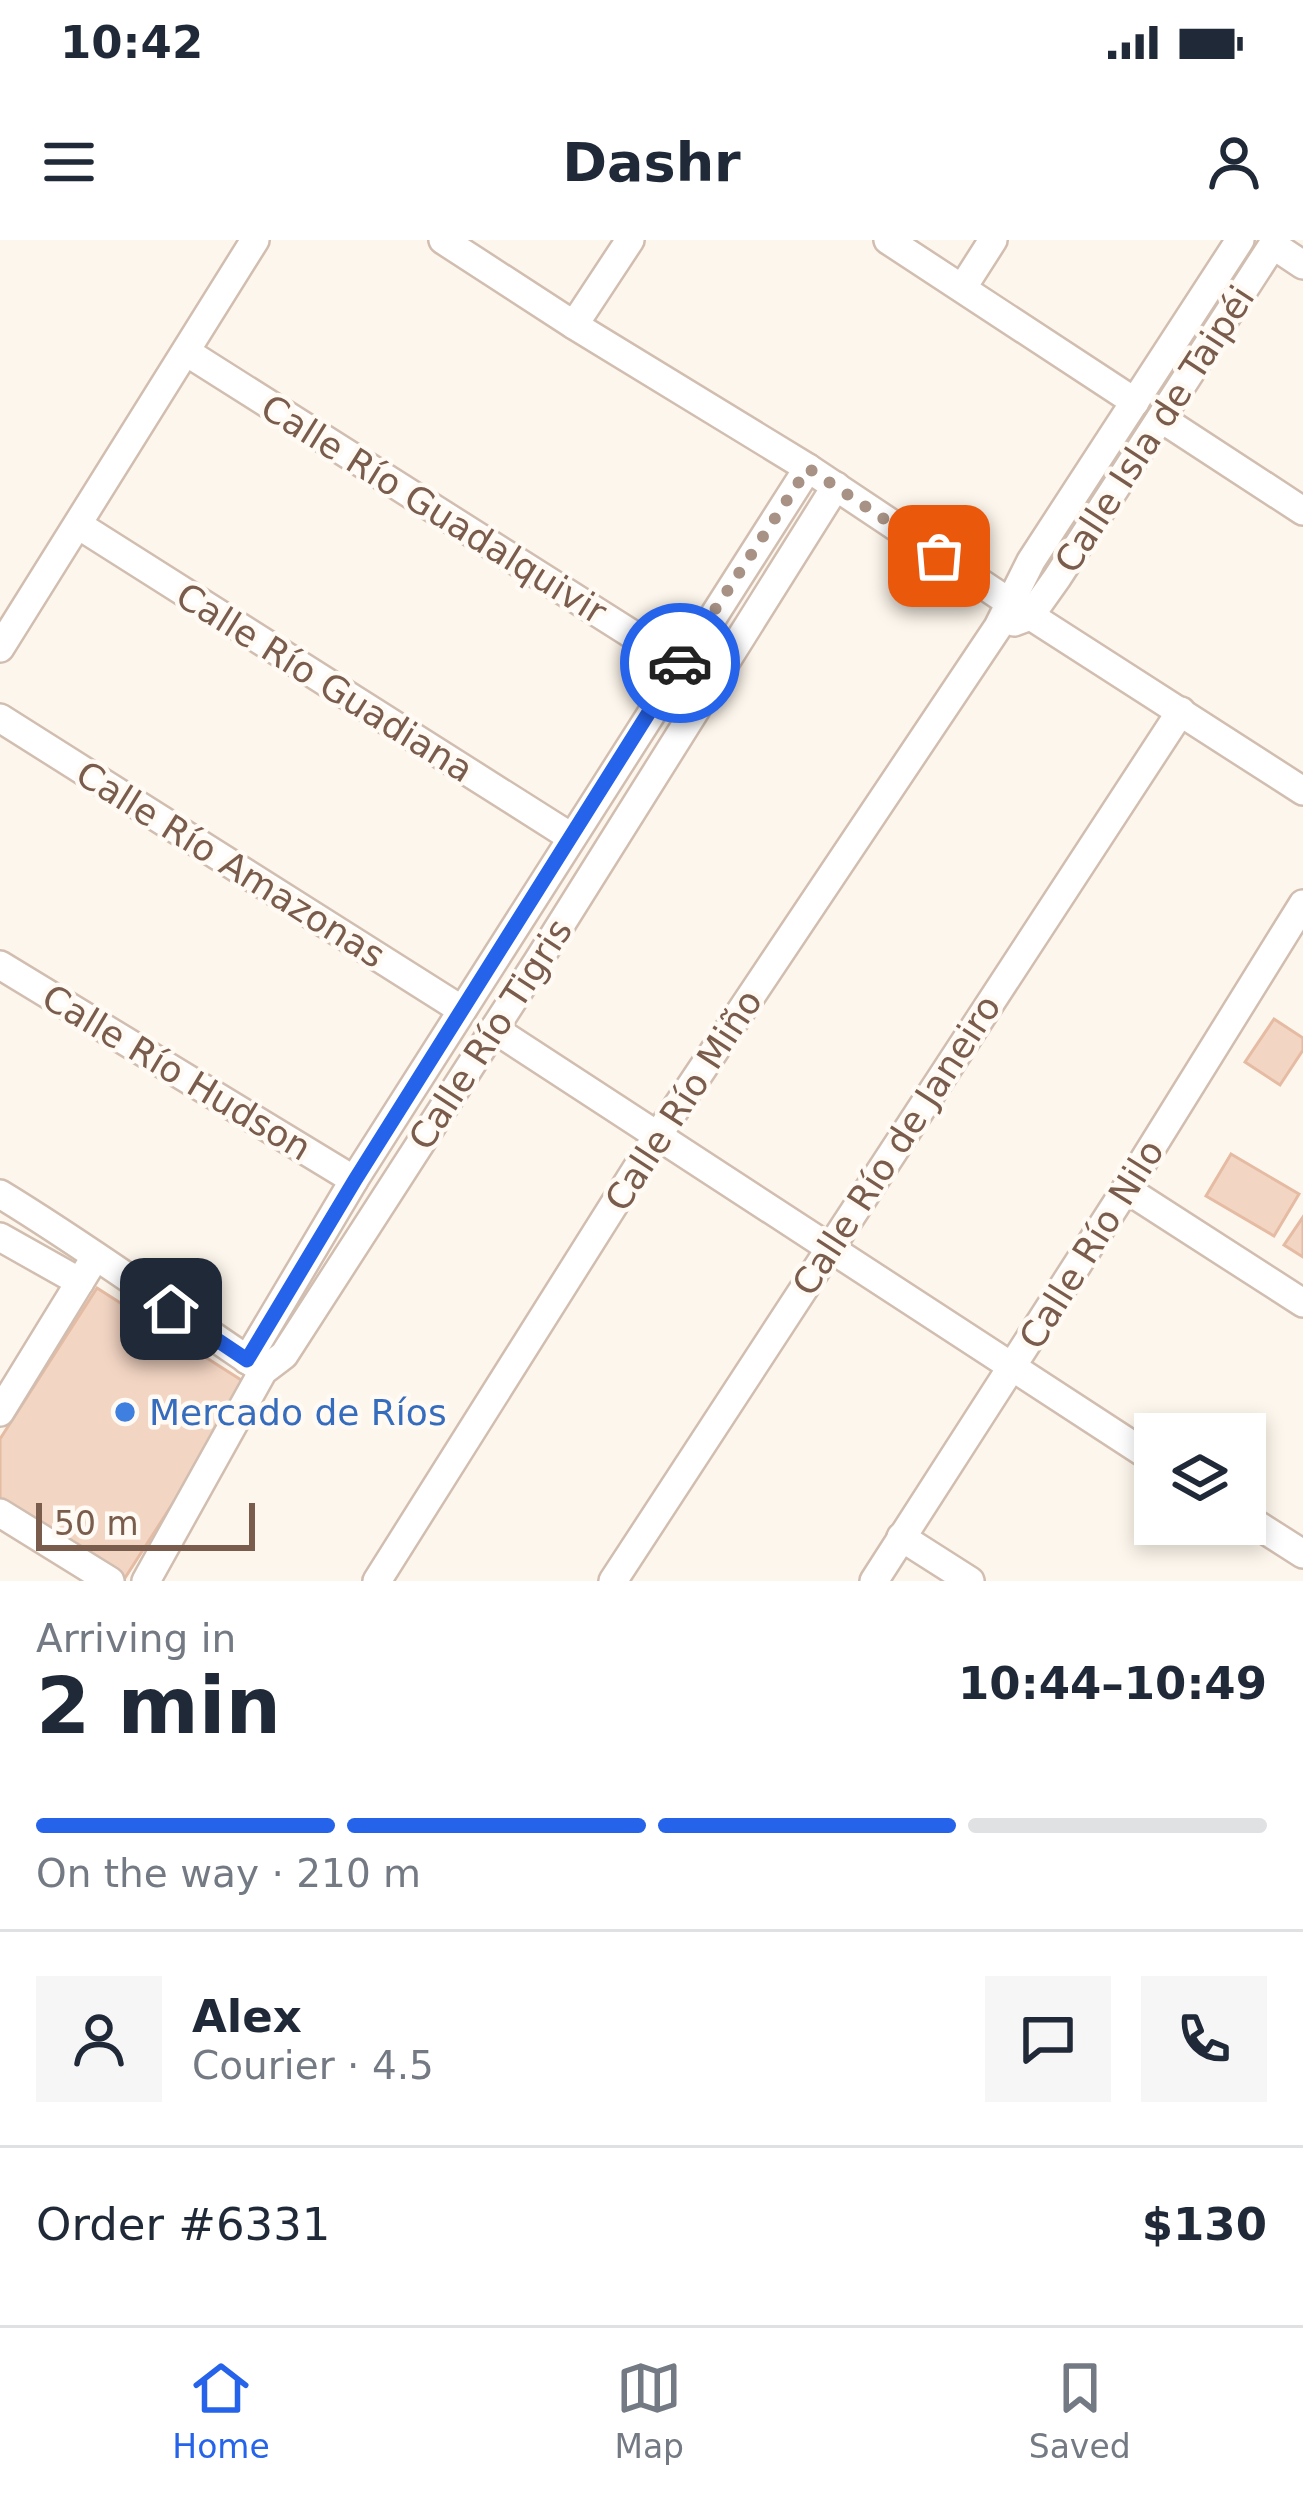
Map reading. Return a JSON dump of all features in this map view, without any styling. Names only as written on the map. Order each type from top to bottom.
[{"type":"street","points":[[0,648],[255,240]]},
{"type":"street","points":[[443,240],[836,486],[1012,615],[1181,711],[1303,790]]},
{"type":"street","points":[[574,325],[630,240]]},
{"type":"street","points":[[888,240],[1135,402]]},
{"type":"street","points":[[963,287],[993,240]]},
{"type":"street","name":"Calle Isla de Taipéi","points":[[1012,615],[1162,419],[1240,240]]},
{"type":"street","points":[[1274,242],[1303,265]]},
{"type":"street","name":"Calle Isla de Taipéi","points":[[1012,615],[1030,561],[1135,402],[1274,242]]},
{"type":"street","name":"Calle Río Guadalquivir","points":[[188,353],[680,664]]},
{"type":"street","points":[[1162,419],[1303,511]]},
{"type":"street","name":"Calle Río Tigris","points":[[147,1581],[355,1180],[808,468]]},
{"type":"street","name":"Calle Río Tigris","points":[[255,1365],[284,1355],[836,486]]},
{"type":"street","name":"Calle Río Guadiana","points":[[80,526],[571,837]]},
{"type":"street","name":"Calle Río Miño","points":[[377,1581],[656,1138],[1012,615]]},
{"type":"street","name":"Calle Río de Janeiro","points":[[613,1581],[1181,711]]},
{"type":"street","name":"Calle Río Amazonas","points":[[0,718],[462,1010]]},
{"type":"street","name":"Calle Río Nilo","points":[[874,1581],[1303,904]]},
{"type":"street","points":[[505,940],[538,961]]},
{"type":"street","name":"Calle Río Hudson","points":[[0,965],[355,1180]]},
{"type":"street","points":[[494,1029],[1134,1447]]},
{"type":"street","points":[[1126,1189],[1303,1303]]},
{"type":"street","points":[[0,1194],[68,1236],[87,1270]]},
{"type":"street","points":[[0,1237],[87,1270],[255,1365]]},
{"type":"street","points":[[0,1412],[87,1270]]},
{"type":"street","points":[[0,1513],[110,1581]]},
{"type":"street","points":[[1266,1530],[1303,1554]]},
{"type":"street","points":[[901,1537],[970,1581]]},
{"type":"building","points":[[1274,1019],[1303,1038],[1303,1050],[1280,1085],[1245,1062]]},
{"type":"building","points":[[1231,1154],[1299,1194],[1274,1236],[1206,1196]]},
{"type":"building","points":[[1303,1217],[1303,1257],[1284,1245]]},
{"type":"building","name":"Mercado de Ríos","points":[[97,1288],[249,1385],[123,1581],[0,1508],[0,1439]]},
{"type":"way so far","points":[[680,663],[808,468],[939,556]]},
{"type":"place","name":"Mercado de Ríos","points":[[125,1412]]},
{"type":"route","points":[[171,1309],[247,1360],[680,663]]}]
